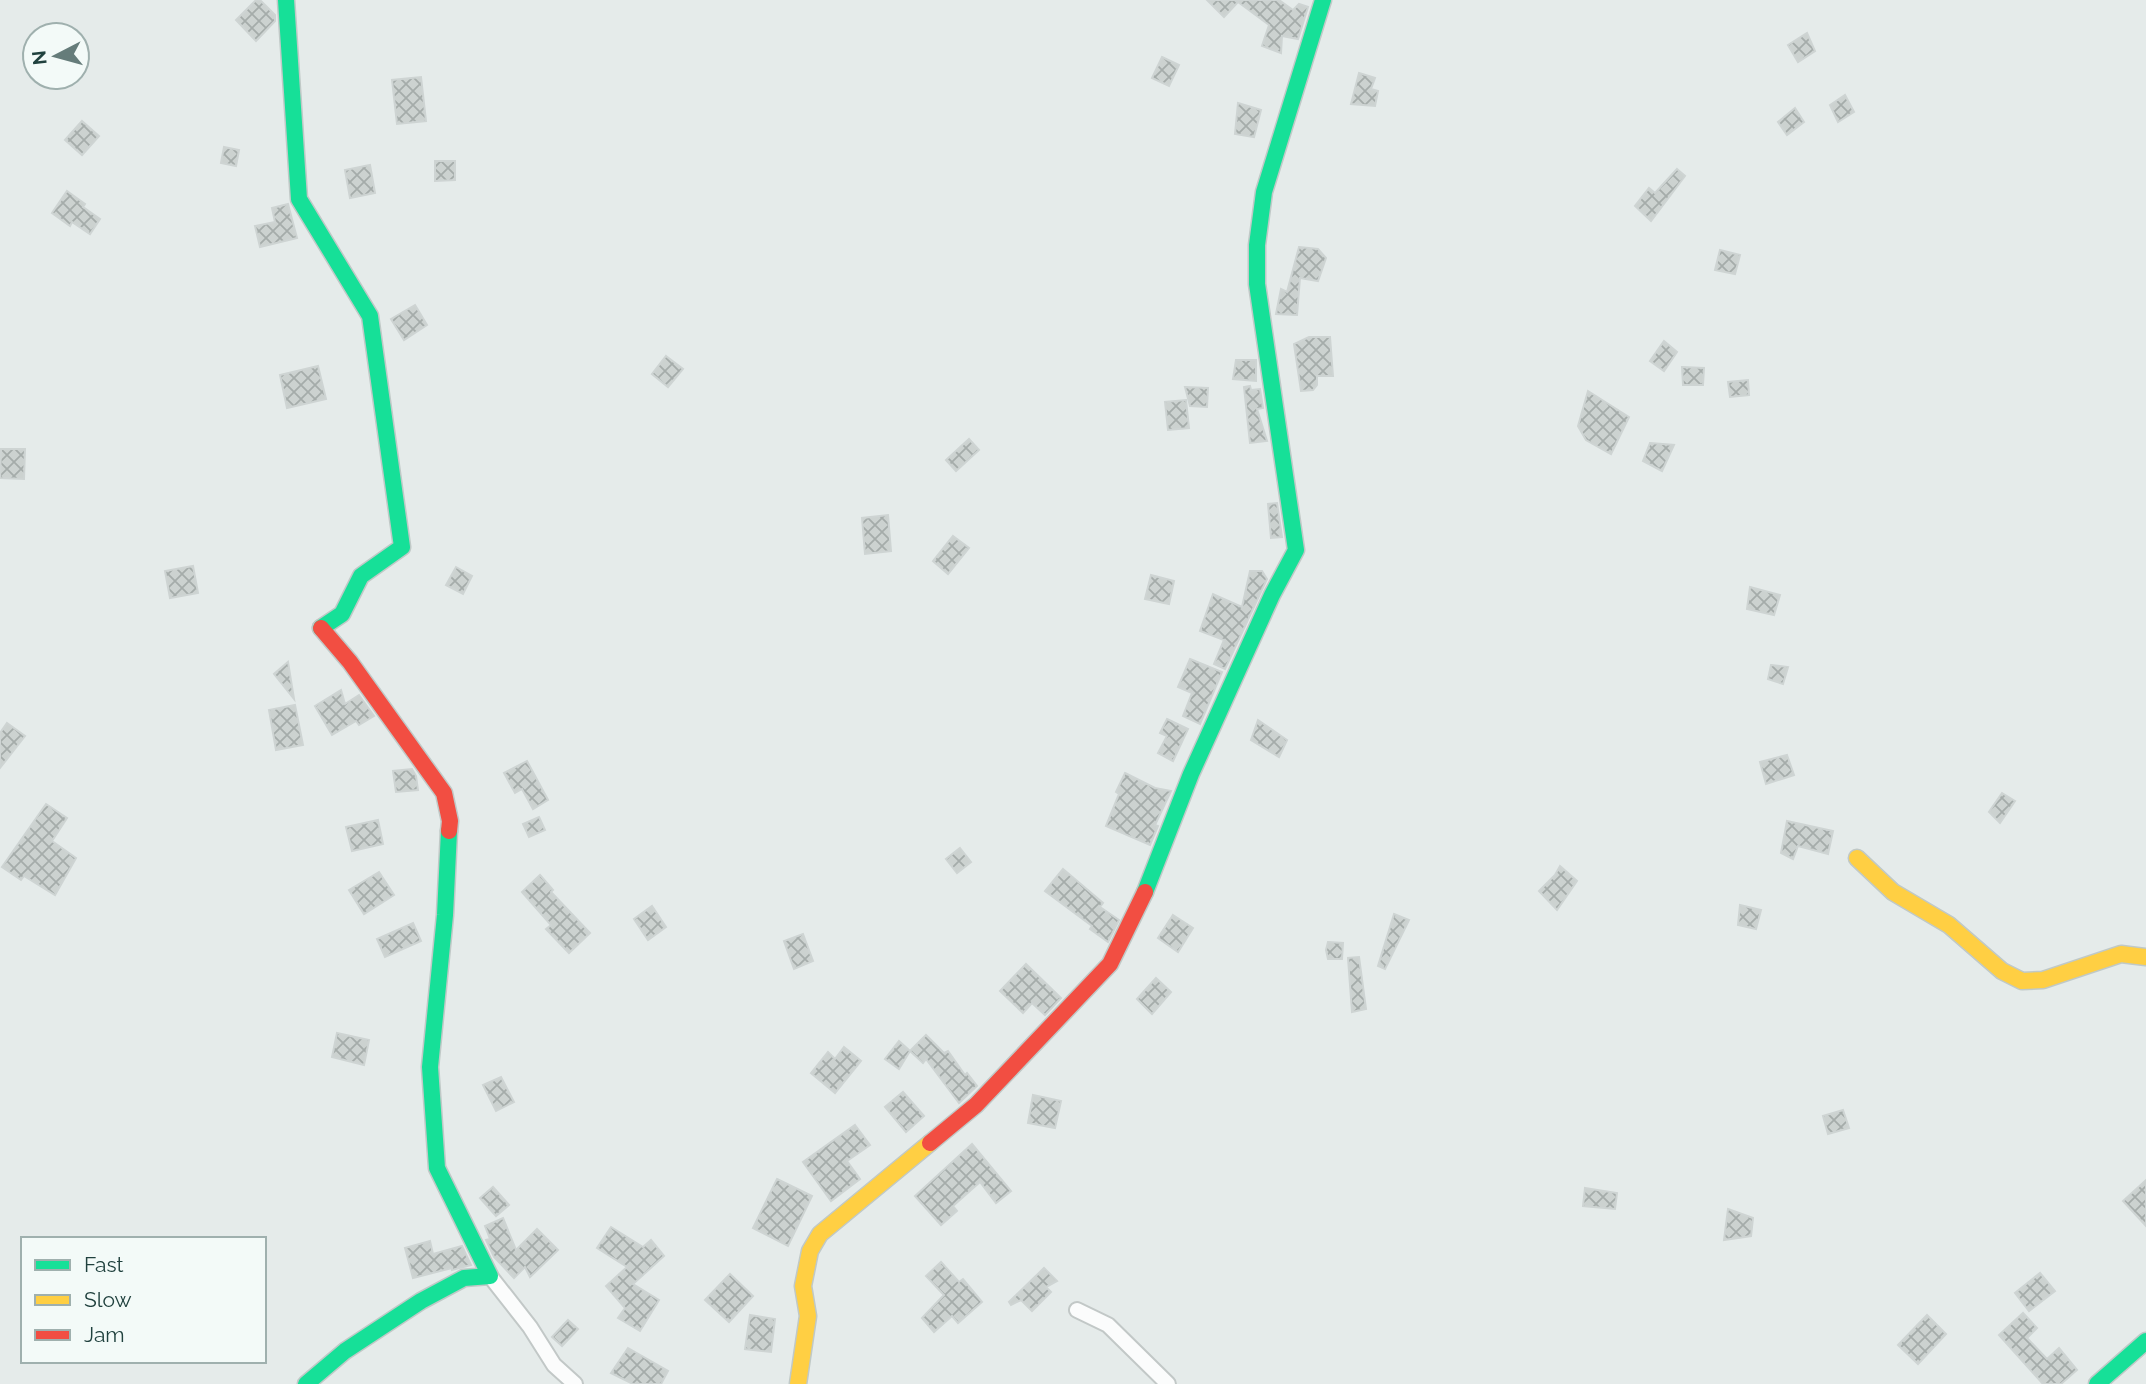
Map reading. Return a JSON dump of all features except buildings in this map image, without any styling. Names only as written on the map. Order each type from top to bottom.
[{"type":"street","points":[[286,0],[299,199],[370,316],[402,547],[361,576],[342,614],[321,628],[349,662],[443,793],[450,821],[430,1067],[437,1168],[490,1276],[530,1327],[554,1365],[575,1384]]},
{"type":"street","points":[[798,1384],[808,1316],[803,1286],[810,1251],[820,1234],[976,1105],[1110,964],[1137,912],[1213,724],[1272,595],[1296,550],[1257,284],[1257,245],[1264,191],[1323,0]]},
{"type":"street","points":[[1857,858],[1893,892],[1949,925],[2002,971],[2022,981],[2043,981],[2121,954],[2146,957]]},
{"type":"street","points":[[306,1384],[345,1351],[421,1301],[464,1278],[490,1276]]},
{"type":"street","points":[[1077,1310],[1108,1325],[1168,1384]]},
{"type":"street","points":[[2097,1384],[2146,1341]]},
{"type":"traffic: fast","points":[[286,0],[299,199],[370,316],[402,547],[361,576],[342,614],[321,628]]},
{"type":"traffic: fast","points":[[1145,892],[1191,774],[1272,595],[1296,550],[1257,284],[1257,245],[1264,192],[1323,0]]},
{"type":"traffic: fast","points":[[306,1384],[345,1351],[421,1301],[464,1278],[490,1276],[437,1168],[430,1067],[445,915],[449,831]]},
{"type":"traffic: fast","points":[[2097,1384],[2146,1341]]},
{"type":"traffic: slow","points":[[1857,858],[1893,892],[1949,925],[2002,971],[2022,981],[2043,980],[2121,954],[2146,957]]},
{"type":"traffic: slow","points":[[798,1384],[808,1316],[803,1286],[810,1251],[820,1234],[930,1143]]},
{"type":"traffic: jam","points":[[321,628],[350,662],[444,793],[450,821],[449,831]]},
{"type":"traffic: jam","points":[[930,1143],[976,1105],[1110,964],[1145,892]]}]
